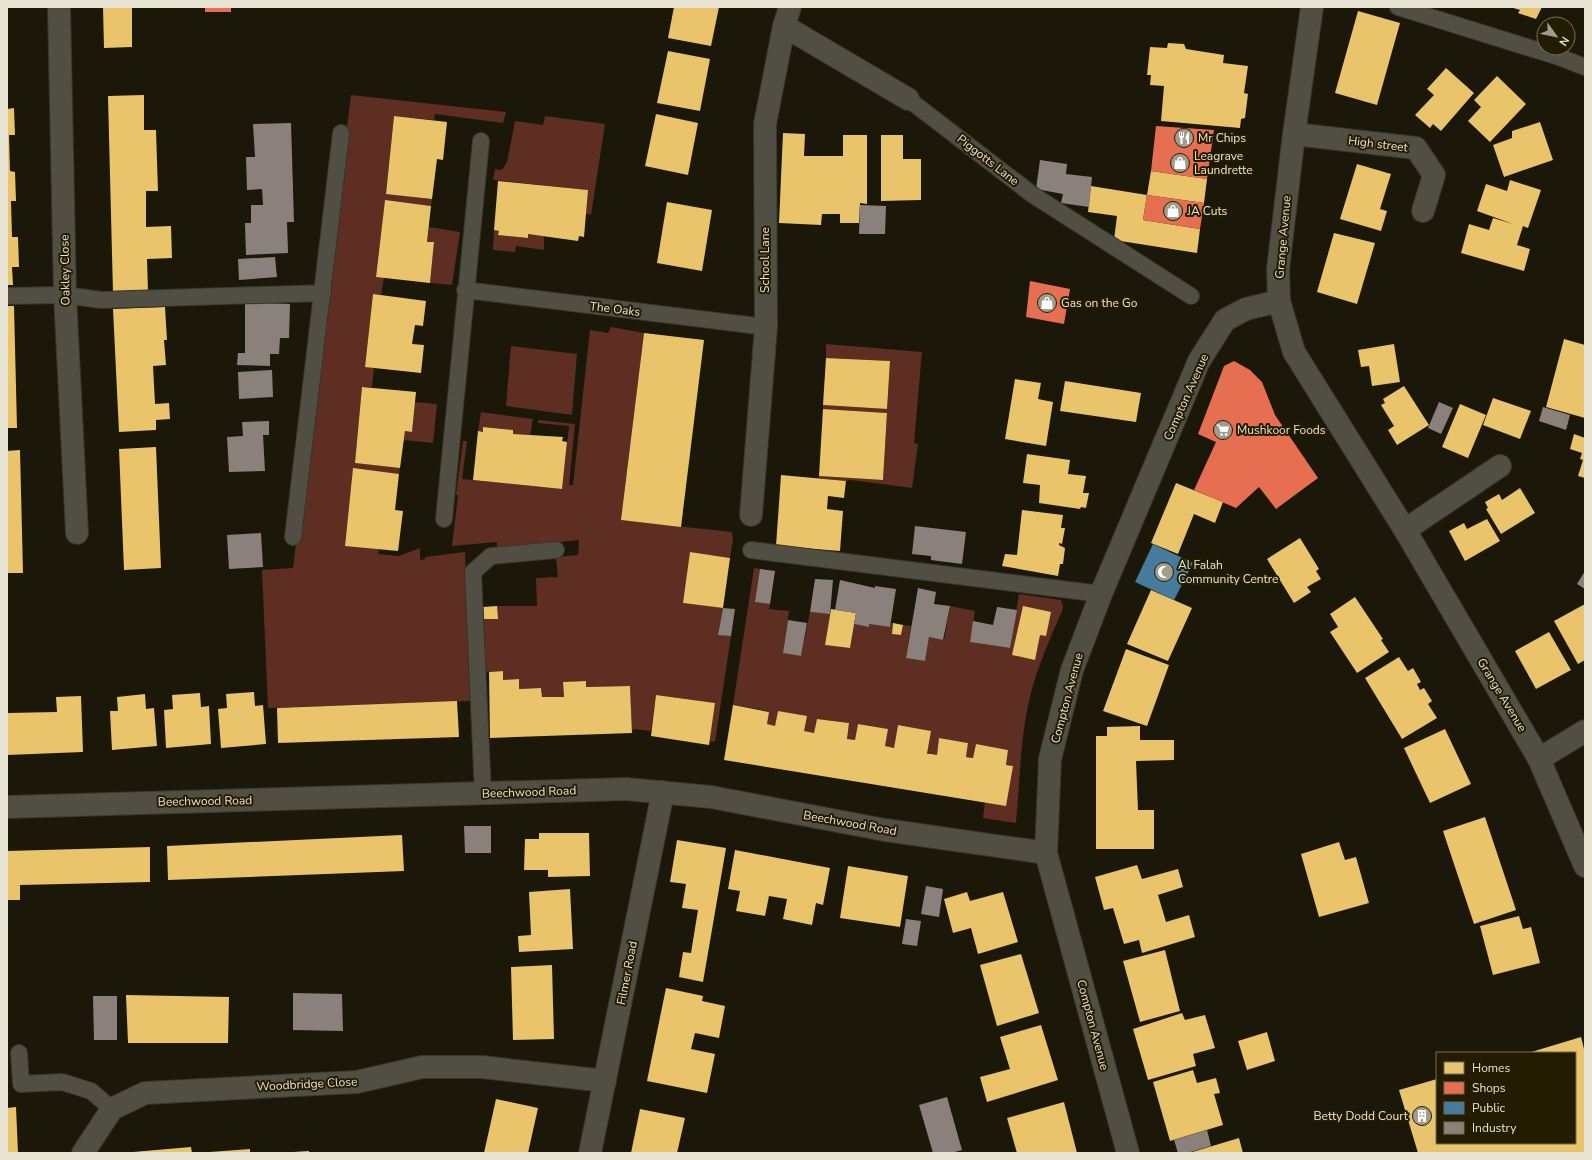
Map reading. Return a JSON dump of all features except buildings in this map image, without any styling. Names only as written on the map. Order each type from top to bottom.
[{"type":"street","name":"Oakley Close","points":[[59,7],[65,295],[77,533]]},
{"type":"street","name":"Grange Avenue","points":[[1312,7],[1294,134],[1278,269],[1279,301],[1294,352],[1405,530],[1539,759],[1585,866]]},
{"type":"street","name":"Piggotts Lane","points":[[787,17],[908,99]]},
{"type":"street","name":"School Lane","points":[[752,515],[766,327],[765,124],[787,17]]},
{"type":"street","name":"High street","points":[[1294,134],[1416,148],[1434,175],[1423,211]]},
{"type":"street","name":"Compton Avenue","points":[[1128,1153],[1046,853],[1050,759],[1072,670],[1101,594],[1199,361],[1225,320],[1246,309],[1279,301]]},
{"type":"street","points":[[1405,530],[1500,466]]},
{"type":"street","points":[[1539,759],[1585,731]]},
{"type":"street","name":"Beechwood Road","points":[[7,807],[626,789],[711,798],[885,830],[1046,853]]},
{"type":"street","name":"Filmer Road","points":[[590,1153],[663,792]]},
{"type":"street","name":"Woodbridge Close","points":[[112,1109],[145,1093],[357,1082],[422,1067],[482,1067],[605,1081]]},
{"type":"street","points":[[83,1153],[112,1109]]},
{"type":"lane","points":[[1398,7],[1559,57],[1585,67]]},
{"type":"lane","name":"Piggotts Lane","points":[[908,99],[1033,195],[1191,296]]},
{"type":"lane","points":[[293,537],[341,133]]},
{"type":"lane","points":[[444,519],[465,290],[481,141]]},
{"type":"lane","name":"The Oaks","points":[[465,290],[766,327]]},
{"type":"lane","points":[[7,296],[65,295],[101,300],[323,293]]},
{"type":"lane","points":[[483,794],[473,572],[491,556],[556,550]]},
{"type":"lane","points":[[752,550],[1101,594]]},
{"type":"lane","points":[[19,1053],[21,1084],[62,1082],[90,1090],[112,1109]]},
{"type":"shaded area","points":[[351,95],[506,112],[503,123],[435,114],[434,120],[394,116],[386,193],[432,199],[431,206],[385,201],[376,276],[384,277],[381,295],[373,294],[365,366],[374,368],[372,387],[362,387],[355,463],[400,468],[399,474],[353,469],[345,545],[379,549],[378,554],[399,556],[420,548],[420,560],[425,559],[425,557],[465,552],[470,701],[268,708],[262,570],[293,568]]},
{"type":"shaded area","points":[[545,116],[605,124],[591,215],[586,214],[587,190],[493,180],[495,169],[502,170],[507,162],[515,121],[543,125]]},
{"type":"shaded area","points":[[429,227],[460,232],[452,285],[430,283],[434,243],[427,242]]},
{"type":"shaded area","points":[[494,230],[499,231],[499,235],[528,238],[528,234],[544,236],[544,250],[516,246],[515,252],[493,250]]},
{"type":"shaded area","points":[[611,327],[644,333],[621,520],[732,532],[733,539],[730,558],[690,552],[684,603],[723,608],[718,634],[731,636],[715,742],[709,741],[715,703],[656,695],[651,731],[633,729],[632,733],[630,686],[586,687],[585,681],[563,682],[564,697],[542,697],[541,688],[519,689],[519,679],[503,680],[502,671],[485,672],[484,619],[497,619],[497,606],[537,606],[536,578],[558,577],[556,557],[578,555],[579,540],[497,549],[497,542],[452,546],[458,495],[456,495],[463,441],[467,441],[462,479],[562,489],[569,426],[538,423],[538,420],[575,424],[569,485],[573,485],[590,330],[608,333]]},
{"type":"shaded area","points":[[826,344],[922,352],[914,443],[918,444],[912,488],[851,480],[846,481],[818,478],[819,476],[883,480],[887,413],[823,409],[823,405],[887,409],[890,361],[826,358]]},
{"type":"shaded area","points":[[511,346],[577,354],[572,415],[506,406]]},
{"type":"shaded area","points":[[415,402],[437,404],[433,443],[404,440],[405,431],[412,432]]},
{"type":"shaded area","points":[[481,412],[533,419],[530,436],[513,434],[513,430],[484,427],[483,432],[478,431]]},
{"type":"shaded area","points":[[754,568],[760,569],[756,602],[770,604],[769,609],[789,611],[783,653],[801,656],[810,612],[830,614],[825,645],[850,648],[854,624],[869,627],[869,624],[890,627],[891,623],[893,623],[892,634],[901,635],[903,625],[911,626],[906,658],[925,661],[929,637],[944,640],[950,606],[975,611],[970,642],[1010,648],[1019,594],[1061,600],[1063,607],[1062,611],[1040,664],[1027,712],[1022,744],[1016,823],[983,818],[985,802],[1013,766],[1006,765],[1008,750],[976,744],[973,758],[966,757],[968,743],[939,738],[937,755],[927,754],[931,731],[898,725],[894,748],[885,746],[887,729],[858,724],[855,740],[847,739],[849,723],[817,719],[814,733],[804,731],[793,714],[778,711],[775,726],[767,724],[768,711],[733,705]]},
{"type":"place","name":"Mr Chips","points":[[1184,138]]},
{"type":"place","name":"Leagrave Laundrette","points":[[1180,163]]},
{"type":"place","name":"JA Cuts","points":[[1173,211]]},
{"type":"place","name":"Gas on the Go","points":[[1047,303]]},
{"type":"place","name":"Mushkoor Foods","points":[[1223,430]]},
{"type":"place","name":"Al Falah Community Centre","points":[[1164,572]]},
{"type":"place","name":"Betty Dodd Court","points":[[1422,1116]]}]
